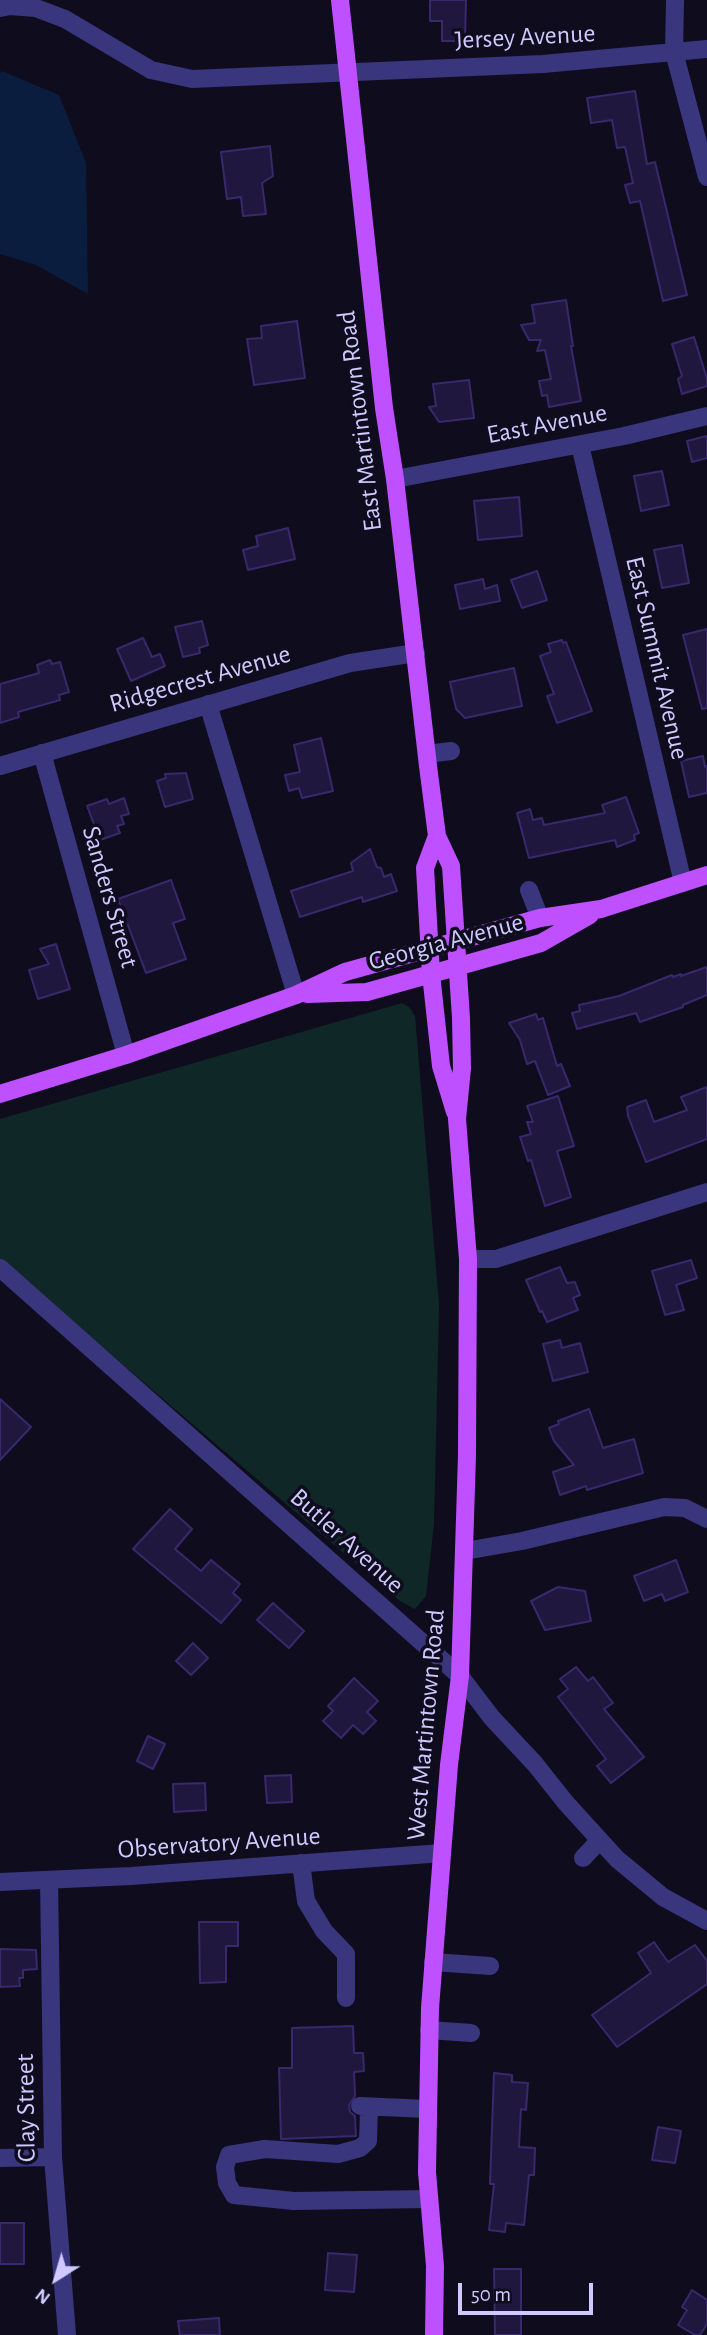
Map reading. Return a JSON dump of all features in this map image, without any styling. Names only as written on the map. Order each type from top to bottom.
[{"type":"main road","name":"East Martintown Road","points":[[340,0],[384,408],[395,479],[437,836],[451,866],[458,966]]},
{"type":"main road","name":"East Martintown Road","points":[[430,948],[425,868],[437,836]]},
{"type":"main road","name":"Georgia Avenue","points":[[0,1094],[126,1055],[296,995],[345,972],[540,918],[601,909],[707,876]]},
{"type":"main road","name":"Georgia Avenue","points":[[296,995],[367,992],[432,974],[541,943],[601,909]]},
{"type":"main road","name":"West Martintown Road","points":[[430,948],[441,1066],[457,1119]]},
{"type":"main road","name":"West Martintown Road","points":[[434,2335],[435,2266],[429,2199],[427,2109],[429,2030],[442,1853],[460,1676],[465,1551],[468,1259],[457,1119],[462,1068],[458,966]]},
{"type":"street","points":[[675,0],[674,52],[707,177]]},
{"type":"street","name":"Jersey Avenue","points":[[0,8],[36,8],[65,19],[151,70],[192,79],[543,64],[707,49]]},
{"type":"street","name":"East Avenue","points":[[395,479],[580,445],[707,416]]},
{"type":"street","name":"East Summit Avenue","points":[[580,445],[683,883]]},
{"type":"street","name":"Ridgecrest Avenue","points":[[0,766],[350,663],[416,653]]},
{"type":"street","points":[[208,704],[296,995]]},
{"type":"street","points":[[427,754],[451,751]]},
{"type":"street","name":"Sanders Street","points":[[42,753],[126,1055]]},
{"type":"street","points":[[529,891],[540,918]]},
{"type":"street","points":[[468,1259],[496,1259],[707,1192]]},
{"type":"street","name":"Butler Avenue","points":[[0,1268],[460,1676],[492,1718],[617,1859],[655,1891],[707,1921]]},
{"type":"street","points":[[465,1551],[522,1542],[664,1507],[685,1508],[707,1519]]},
{"type":"street","points":[[583,1858],[599,1841]]},
{"type":"street","name":"Observatory Avenue","points":[[0,1882],[442,1853]]},
{"type":"street","points":[[301,1863],[306,1901],[324,1931],[346,1954],[346,1998]]},
{"type":"street","name":"Clay Street","points":[[49,1880],[52,2157],[67,2335]]},
{"type":"street","points":[[433,1962],[490,1966]]},
{"type":"street","points":[[429,2030],[471,2033]]},
{"type":"street","points":[[427,2109],[365,2107],[369,2141],[360,2148],[338,2154],[265,2149],[229,2155],[225,2167],[226,2183],[234,2195],[294,2201],[429,2199]]},
{"type":"street","points":[[0,2158],[52,2157]]},
{"type":"green space","points":[[402,1003],[409,1007],[415,1016],[439,1305],[434,1524],[426,1596],[415,1609],[400,1601],[0,1260],[0,1119]]},
{"type":"water","points":[[2,71],[59,95],[86,163],[88,294],[36,265],[0,254]]},
{"type":"building","points":[[430,0],[466,0],[465,41],[442,41],[442,21],[430,21]]},
{"type":"building","points":[[635,91],[647,164],[655,162],[687,295],[663,301],[640,201],[630,203],[625,185],[633,183],[625,147],[617,148],[612,120],[591,123],[587,98]]},
{"type":"building","points":[[270,146],[273,176],[262,183],[266,214],[243,216],[241,197],[227,199],[221,152]]},
{"type":"building","points":[[566,300],[581,401],[549,407],[547,395],[542,396],[539,381],[551,379],[545,350],[537,351],[541,340],[529,340],[521,325],[535,323],[532,305]]},
{"type":"building","points":[[297,321],[305,378],[254,385],[247,339],[262,338],[261,326]]},
{"type":"building","points":[[694,337],[707,386],[682,394],[678,379],[682,376],[672,344]]},
{"type":"building","points":[[469,380],[474,418],[439,422],[429,407],[436,406],[433,384]]},
{"type":"building","points":[[707,436],[707,458],[692,462],[687,441]]},
{"type":"building","points":[[662,471],[669,505],[641,511],[634,476]]},
{"type":"building","points":[[519,497],[522,536],[478,540],[474,501]]},
{"type":"building","points":[[288,528],[295,559],[248,570],[243,550],[258,546],[256,536]]},
{"type":"building","points":[[682,545],[689,583],[662,588],[654,550]]},
{"type":"building","points":[[537,571],[547,600],[522,608],[511,580]]},
{"type":"building","points":[[483,579],[485,589],[497,585],[500,601],[460,609],[455,585]]},
{"type":"building","points":[[202,621],[208,645],[199,648],[200,653],[183,657],[175,627]]},
{"type":"building","points":[[707,629],[707,708],[702,709],[683,635]]},
{"type":"building","points":[[143,638],[152,657],[160,654],[165,666],[131,681],[117,649]]},
{"type":"building","points":[[562,640],[563,643],[566,642],[592,711],[557,723],[547,696],[554,694],[540,656],[551,652],[548,644]]},
{"type":"building","points":[[50,660],[52,664],[60,662],[69,692],[59,695],[60,700],[18,712],[19,717],[0,723],[0,684],[39,673],[37,665]]},
{"type":"building","points":[[514,668],[522,706],[465,718],[456,709],[450,682]]},
{"type":"building","points":[[321,738],[333,791],[302,798],[299,788],[289,791],[285,775],[300,772],[294,745]]},
{"type":"building","points":[[703,756],[705,767],[707,766],[707,793],[689,797],[681,761]]},
{"type":"building","points":[[186,773],[193,799],[165,807],[157,781],[166,778],[165,774]]},
{"type":"building","points":[[626,797],[639,833],[634,835],[635,840],[617,847],[615,840],[529,858],[517,813],[530,809],[533,820],[542,818],[544,825],[605,813],[602,805]]},
{"type":"building","points":[[124,798],[129,814],[121,816],[124,824],[117,826],[120,833],[100,840],[87,806],[107,799],[109,804]]},
{"type":"building","points":[[370,849],[384,877],[391,874],[397,891],[363,902],[362,897],[300,917],[291,891],[353,871],[351,863]]},
{"type":"building","points":[[171,880],[185,919],[173,923],[186,959],[146,973],[118,899]]},
{"type":"building","points":[[56,944],[70,989],[38,999],[29,970],[49,964],[40,949]]},
{"type":"building","points":[[707,967],[707,995],[683,1007],[640,1022],[636,1013],[577,1029],[572,1013],[580,1011],[579,1005],[619,996],[672,975],[681,976]]},
{"type":"building","points":[[536,1014],[538,1020],[543,1018],[557,1066],[561,1064],[570,1086],[548,1095],[535,1061],[527,1064],[520,1040],[509,1023]]},
{"type":"building","points":[[707,1087],[707,1139],[646,1162],[627,1107],[646,1100],[654,1122],[687,1110],[681,1097]]},
{"type":"building","points":[[558,1096],[574,1146],[557,1151],[571,1197],[545,1206],[531,1160],[528,1161],[520,1137],[531,1134],[527,1122],[533,1122],[527,1106]]},
{"type":"building","points":[[691,1260],[697,1278],[676,1285],[684,1310],[665,1315],[652,1271]]},
{"type":"building","points":[[560,1267],[567,1283],[575,1282],[580,1295],[573,1298],[578,1310],[547,1322],[526,1280]]},
{"type":"building","points":[[560,1340],[562,1348],[580,1343],[588,1372],[553,1381],[543,1344]]},
{"type":"building","points":[[0,1399],[31,1427],[0,1460]]},
{"type":"building","points":[[589,1409],[603,1448],[634,1439],[643,1473],[560,1495],[553,1472],[574,1465],[554,1441],[549,1428],[559,1424],[558,1421]]},
{"type":"building","points":[[170,1509],[192,1529],[175,1549],[201,1571],[211,1560],[240,1584],[233,1593],[241,1600],[221,1623],[133,1549]]},
{"type":"building","points":[[676,1560],[688,1592],[665,1601],[662,1594],[644,1601],[634,1576]]},
{"type":"building","points":[[558,1587],[585,1591],[591,1621],[545,1630],[531,1601]]},
{"type":"building","points":[[273,1603],[304,1631],[289,1648],[257,1620]]},
{"type":"building","points":[[193,1643],[208,1658],[191,1675],[176,1661]]},
{"type":"building","points":[[576,1667],[588,1681],[593,1677],[613,1703],[604,1709],[644,1757],[611,1783],[597,1766],[606,1759],[558,1697],[568,1689],[560,1679]]},
{"type":"building","points":[[354,1678],[378,1701],[367,1712],[376,1721],[363,1734],[353,1725],[341,1738],[323,1721],[333,1711],[328,1706]]},
{"type":"building","points":[[148,1736],[165,1744],[153,1769],[137,1761]]},
{"type":"building","points":[[291,1775],[292,1802],[267,1803],[265,1776]]},
{"type":"building","points":[[205,1783],[206,1810],[174,1812],[173,1784]]},
{"type":"building","points":[[199,1922],[238,1922],[238,1946],[226,1946],[226,1982],[200,1983]]},
{"type":"building","points":[[654,1942],[668,1962],[695,1945],[707,1961],[707,1984],[617,2047],[592,2015],[651,1973],[638,1953]]},
{"type":"building","points":[[0,1949],[36,1950],[37,1969],[23,1970],[23,1978],[19,1978],[20,1986],[0,1987]]},
{"type":"building","points":[[353,2026],[354,2053],[363,2053],[364,2071],[354,2072],[355,2096],[349,2105],[350,2112],[355,2116],[356,2136],[281,2139],[279,2068],[292,2068],[292,2028]]},
{"type":"building","points":[[494,2073],[512,2075],[512,2082],[528,2083],[526,2110],[521,2109],[519,2147],[535,2148],[534,2175],[529,2175],[524,2225],[506,2223],[505,2232],[489,2230],[494,2184],[490,2184]]},
{"type":"building","points":[[658,2127],[681,2131],[675,2163],[652,2160]]},
{"type":"building","points":[[0,2223],[24,2223],[24,2264],[0,2264]]},
{"type":"building","points":[[328,2253],[357,2255],[354,2292],[325,2290]]},
{"type":"building","points":[[494,2269],[521,2269],[521,2335],[495,2335]]},
{"type":"building","points":[[692,2290],[707,2300],[707,2324],[700,2335],[678,2325],[687,2310],[682,2307]]},
{"type":"building","points":[[219,2318],[220,2335],[180,2335],[178,2321]]}]
